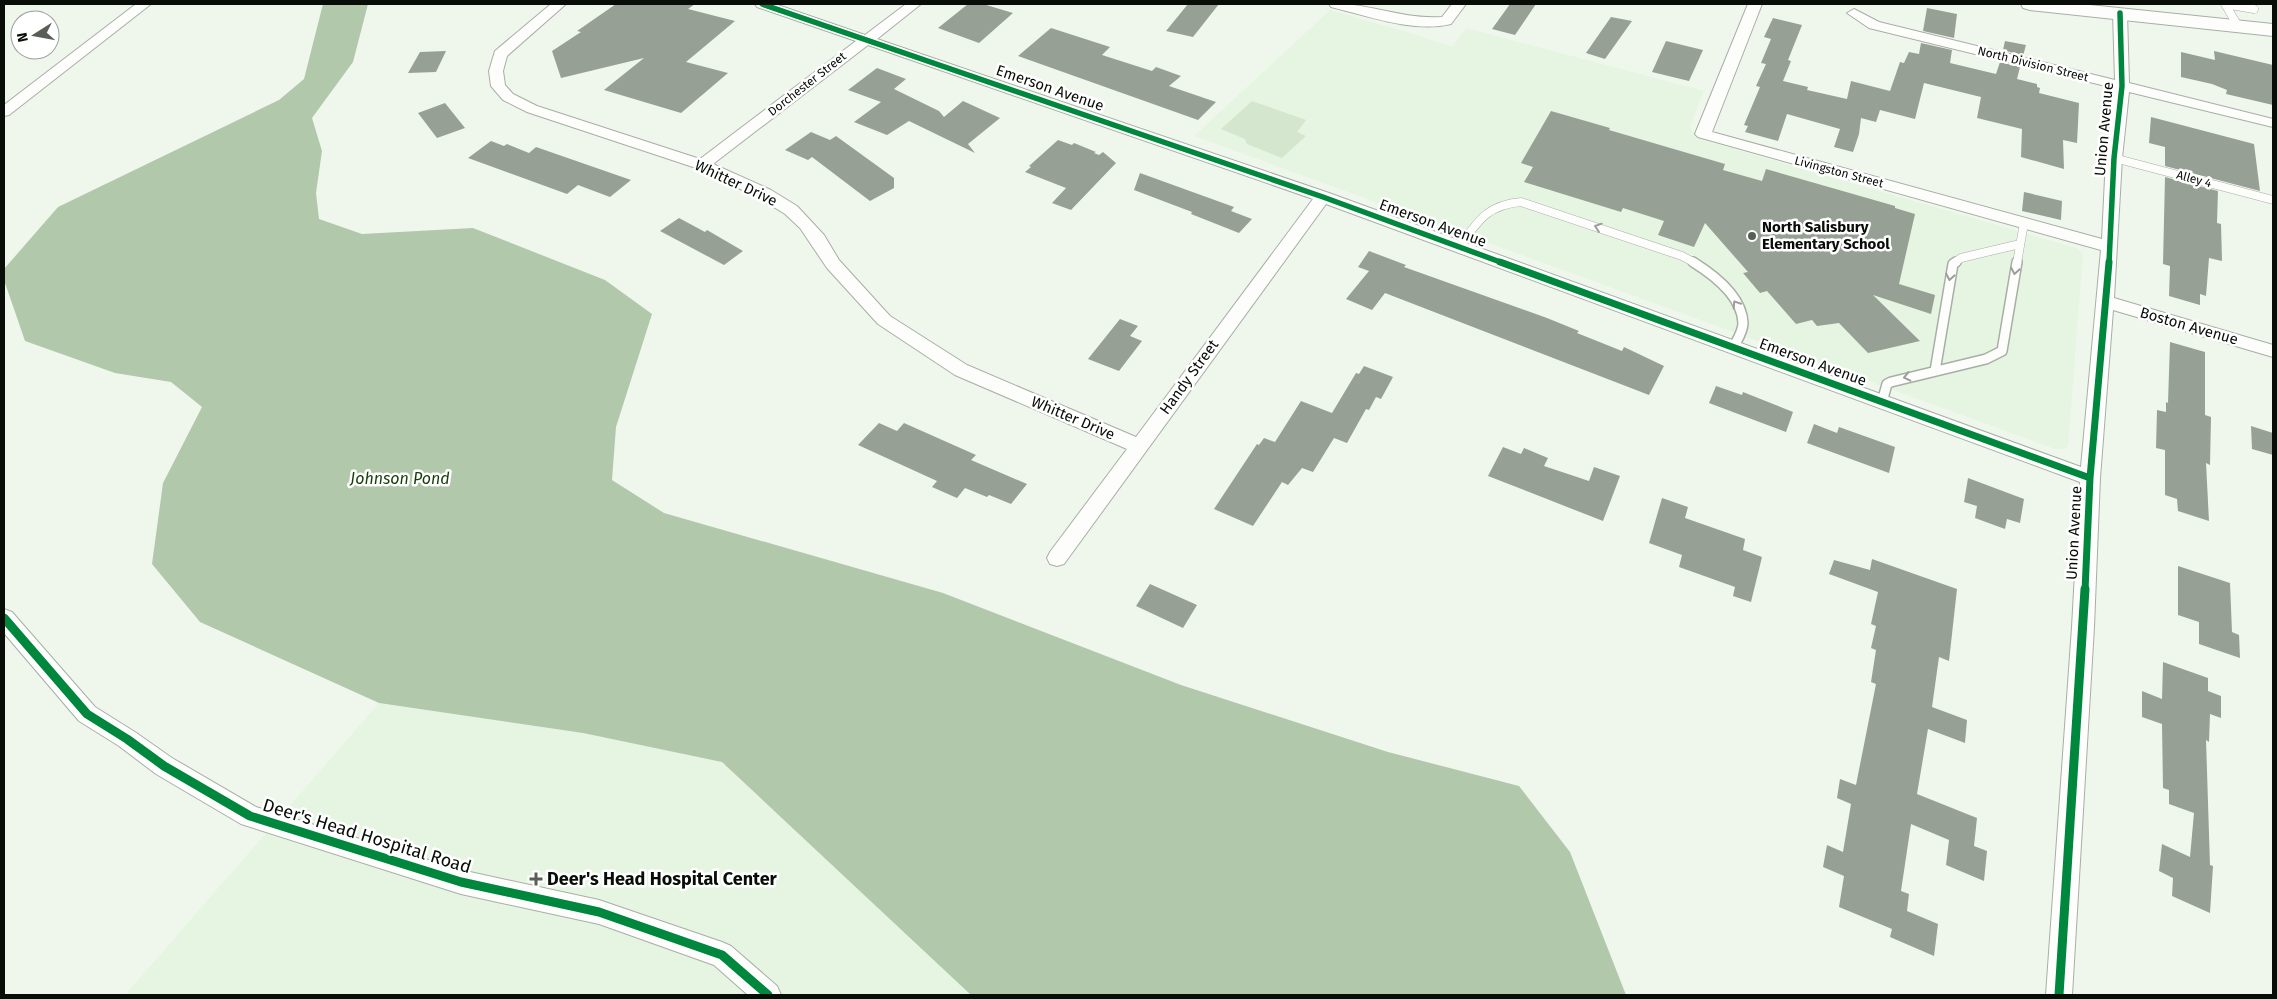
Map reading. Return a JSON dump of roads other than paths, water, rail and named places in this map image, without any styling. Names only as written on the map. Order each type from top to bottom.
[{"type":"main road","points":[[2030,4],[2273,30]]},
{"type":"street","points":[[4,112],[144,4]]},
{"type":"street","name":"Whitter Drive","points":[[560,4],[500,54],[496,71],[498,86],[508,97],[532,109],[702,165],[765,194],[791,210],[818,239],[833,264],[884,320],[961,370],[1138,446]]},
{"type":"street","name":"Emerson Avenue","points":[[762,4],[866,38],[1323,197],[2090,478]]},
{"type":"street","name":"Dorchester Street","points":[[702,165],[866,38],[914,4]]},
{"type":"street","points":[[1336,4],[1407,20],[1431,23],[1446,21],[1459,4]]},
{"type":"street","name":"Livingston Street","points":[[1755,4],[1703,134],[2110,247]]},
{"type":"street","name":"North Division Street","points":[[1854,13],[1874,25],[2273,123]]},
{"type":"street","name":"Union Avenue","points":[[2059,995],[2083,627],[2090,478],[2110,247],[2114,158],[2122,86],[2120,13]]},
{"type":"street","name":"Handy Street","points":[[1056,558],[1323,197]]},
{"type":"street","name":"Boston Avenue","points":[[2104,301],[2273,351]]},
{"type":"street","name":"Deer's Head Hospital Road","points":[[4,618],[87,714],[127,739],[164,766],[250,816],[461,882],[599,912],[722,955],[768,995]]},
{"type":"lane","points":[[2238,26],[2225,4],[2241,5],[2254,9]]},
{"type":"lane","name":"Alley 4","points":[[2114,158],[2273,200]]},
{"type":"lane","points":[[1459,247],[1491,208],[1509,202],[1521,202],[1682,256],[1706,268],[1741,312],[1744,320],[1743,329],[1733,348]]},
{"type":"lane","points":[[1882,402],[1887,384],[1891,382],[1992,358],[2002,351],[2024,223]]},
{"type":"lane","points":[[1935,371],[1953,264],[1961,258],[2020,244]]},
{"type":"water","name":"Johnson Pond","points":[[323,4],[368,4],[353,62],[312,118],[322,151],[316,193],[319,219],[362,234],[473,228],[605,280],[652,314],[616,427],[612,480],[664,513],[943,593],[1181,685],[1388,752],[1519,786],[1570,852],[1626,995],[971,995],[722,762],[583,733],[379,703],[200,622],[152,564],[163,483],[202,407],[171,382],[115,373],[25,341],[4,280],[4,269],[58,207],[279,100],[304,79]]},
{"type":"place","name":"North Salisbury Elementary School","points":[[1752,236]]},
{"type":"place","name":"Deer's Head Hospital Center","points":[[536,879]]}]
